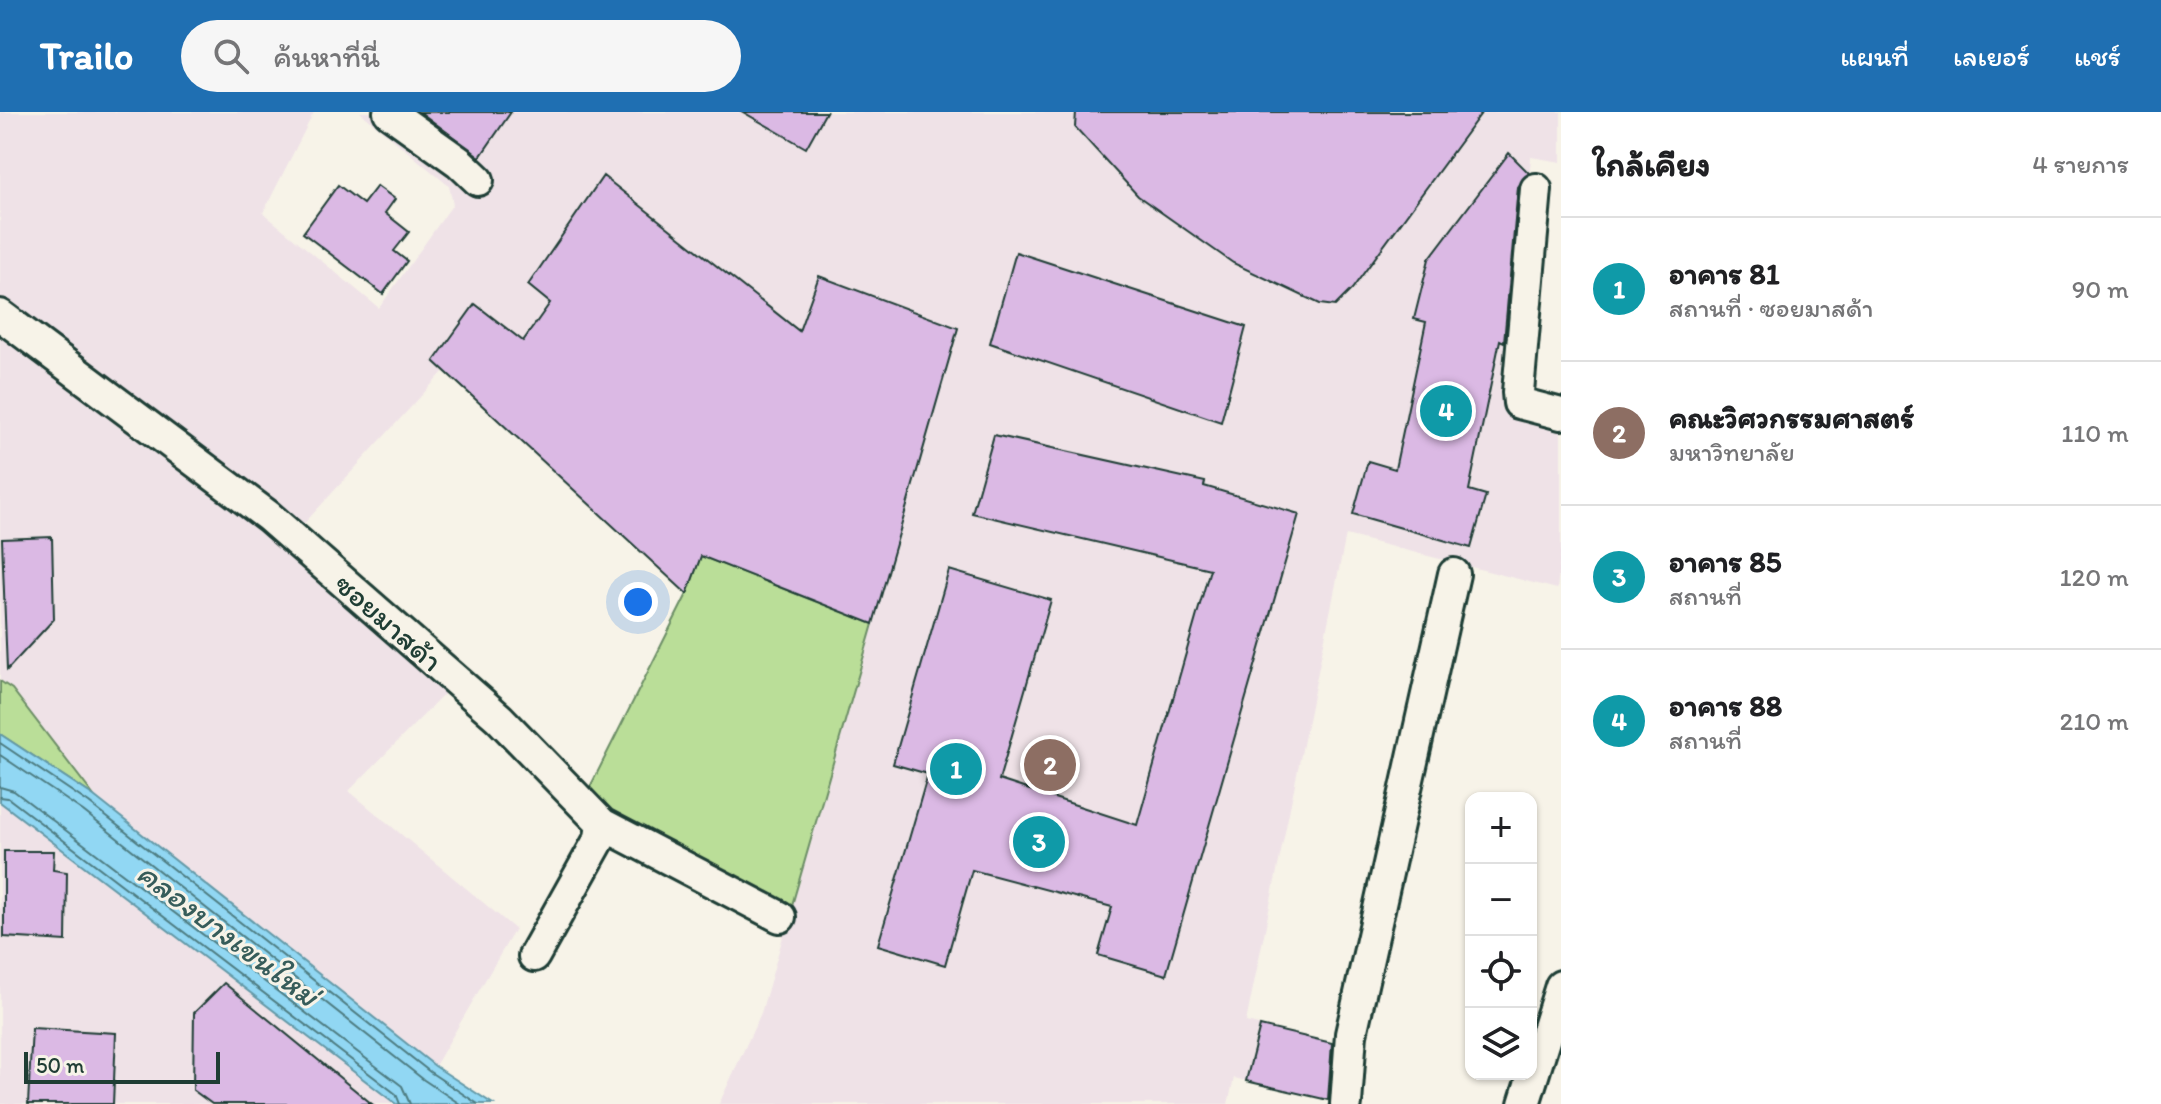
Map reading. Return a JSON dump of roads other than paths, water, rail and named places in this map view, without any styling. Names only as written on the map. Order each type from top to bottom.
[{"type":"street","points":[[389,112],[478,180]]},
{"type":"street","points":[[1536,189],[1519,403],[1561,414]]},
{"type":"street","name":"ซอยมาสด้า","points":[[0,315],[268,516],[499,718],[602,824],[780,917]]},
{"type":"street","points":[[1346,1104],[1351,1034],[1454,574]]},
{"type":"street","points":[[534,956],[600,838],[602,824]]},
{"type":"street","points":[[1524,1104],[1561,986]]},
{"type":"water","name":"คลองบางเขนใหม่","points":[[0,734],[94,796],[435,1066],[493,1104],[396,1104],[0,802]]},
{"type":"place","name":"อาคาร 88","points":[[1446,411]]},
{"type":"place","name":"คณะวิศวกรรมศาสตร์","points":[[1050,765]]},
{"type":"place","name":"อาคาร 81","points":[[956,769]]},
{"type":"place","name":"อาคาร 85","points":[[1039,842]]}]
